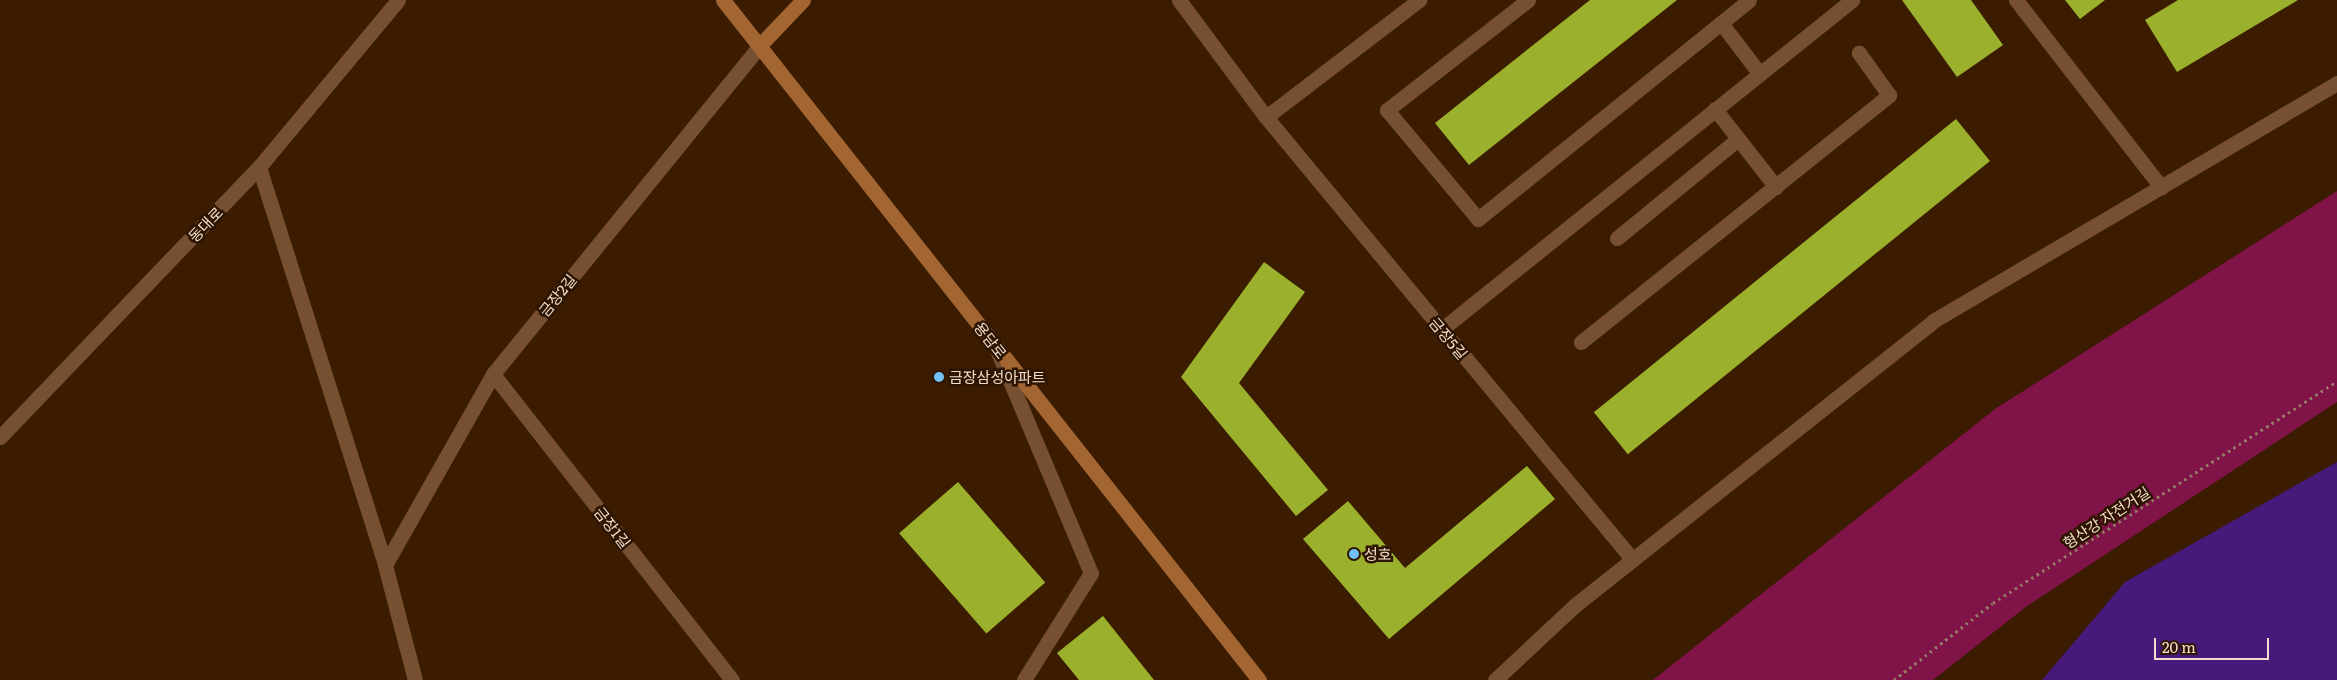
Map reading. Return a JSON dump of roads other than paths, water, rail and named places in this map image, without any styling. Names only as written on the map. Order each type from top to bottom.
[{"type":"main road","name":"용담로","points":[[723,0],[760,44],[1259,680]]},
{"type":"main road","points":[[760,44],[803,0]]},
{"type":"street","name":"동대로","points":[[0,437],[259,167],[398,0]]},
{"type":"street","name":"금장5길","points":[[1179,0],[1266,116],[1632,559]]},
{"type":"street","points":[[1266,116],[1420,0]]},
{"type":"street","points":[[1528,0],[1387,110],[1478,219],[1749,0]]},
{"type":"street","points":[[1442,329],[1852,0]]},
{"type":"street","points":[[2016,0],[2161,188]]},
{"type":"street","points":[[1721,24],[1760,74]]},
{"type":"street","name":"금장2길","points":[[385,566],[493,374],[760,44]]},
{"type":"street","points":[[1581,342],[1889,95],[1858,53]]},
{"type":"street","points":[[1495,680],[1574,606],[1933,321],[2337,83]]},
{"type":"street","points":[[1715,110],[1776,187]]},
{"type":"street","points":[[1617,238],[1738,139]]},
{"type":"street","points":[[259,167],[385,566],[415,680]]},
{"type":"street","points":[[993,342],[1091,573],[1024,680]]},
{"type":"street","name":"금장1길","points":[[493,374],[732,680]]},
{"type":"place","name":"금장삼성아파트","points":[[939,377]]},
{"type":"place","name":"성호","points":[[1354,554]]}]
